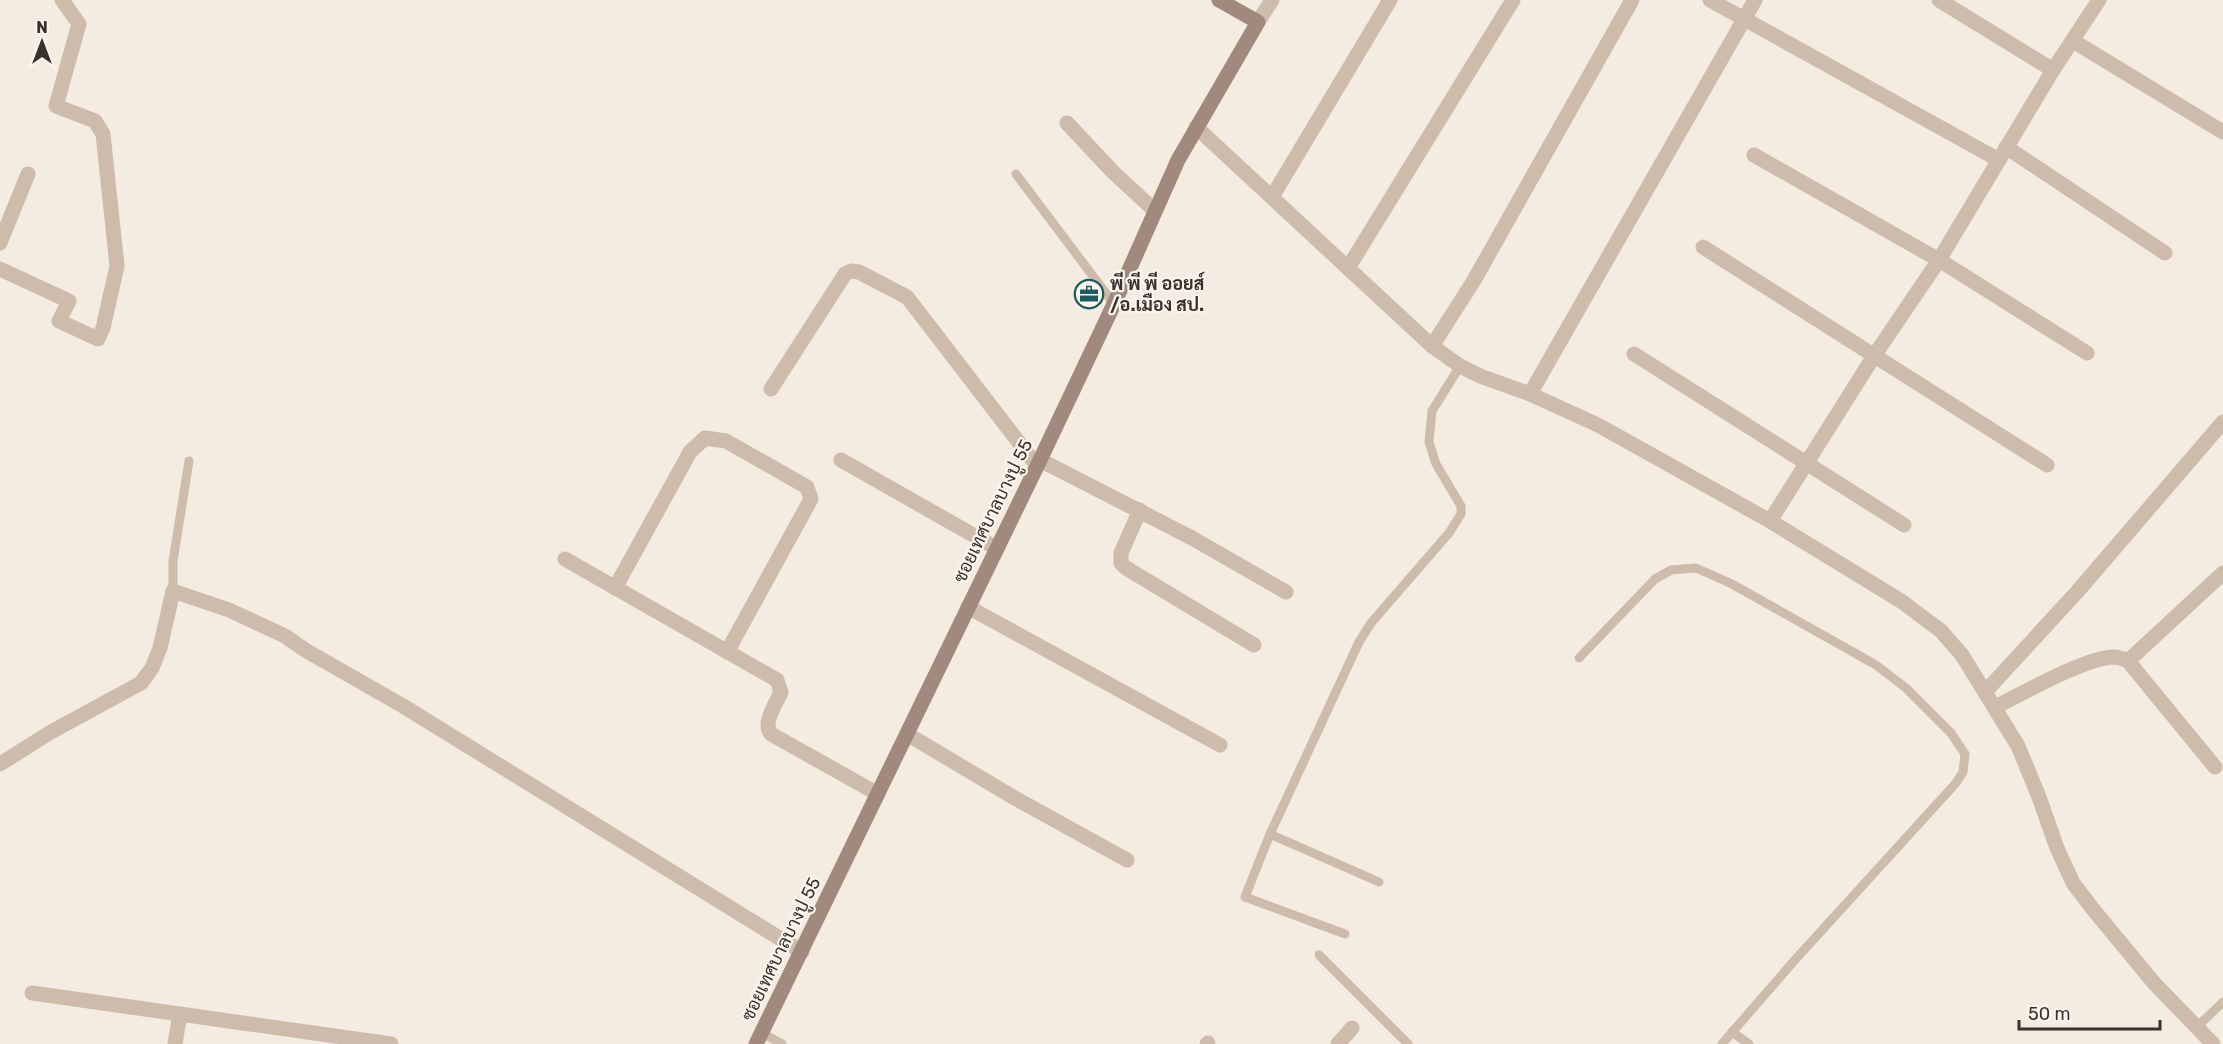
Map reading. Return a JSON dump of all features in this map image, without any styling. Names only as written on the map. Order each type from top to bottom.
[{"type":"street","points":[[0,268],[69,300],[59,321],[98,339],[103,328],[117,266],[103,134],[95,121],[56,106],[79,24],[62,0]]},
{"type":"street","points":[[1219,0],[1258,22]]},
{"type":"street","name":"ซอยเทศบาลบางปู 55","points":[[759,1038],[1114,304],[1178,160],[1272,0]]},
{"type":"street","points":[[1272,198],[1390,0]]},
{"type":"street","points":[[1348,268],[1513,0]]},
{"type":"street","points":[[1432,346],[1473,282],[1632,0]]},
{"type":"street","points":[[1710,0],[2002,153],[2165,253]]},
{"type":"street","points":[[1530,394],[1755,0]]},
{"type":"street","points":[[1939,0],[2053,70]]},
{"type":"street","points":[[1770,521],[1874,356],[1939,260],[2053,70],[2099,0]]},
{"type":"street","points":[[2073,41],[2223,132]]},
{"type":"street","points":[[1067,123],[1113,172],[1154,210]]},
{"type":"street","points":[[1196,128],[1432,346],[1460,366],[1598,425],[1770,521],[1901,601],[1941,631],[1962,655],[2018,746],[2057,848],[2073,883],[2154,983],[2213,1044]]},
{"type":"street","points":[[1754,155],[1939,260],[2088,353]]},
{"type":"street","points":[[0,243],[28,174]]},
{"type":"street","points":[[1702,247],[2047,465]]},
{"type":"street","points":[[771,389],[845,274],[851,271],[859,272],[907,297],[1038,463],[1140,510],[1286,592]]},
{"type":"street","points":[[1634,354],[1904,525]]},
{"type":"street","points":[[1986,692],[2078,592],[2223,422]]},
{"type":"street","points":[[615,588],[694,448],[705,438],[726,441],[736,446],[807,487],[812,499],[727,652]]},
{"type":"street","points":[[841,460],[996,548]]},
{"type":"street","points":[[1140,510],[1121,553],[1121,563],[1254,645]]},
{"type":"street","points":[[566,559],[777,680],[781,692],[767,723],[767,729],[771,734],[878,794]]},
{"type":"street","points":[[2128,661],[2223,573]]},
{"type":"street","points":[[0,764],[51,732],[141,683],[153,668],[160,648],[173,591],[229,610],[285,636],[305,650],[403,706],[802,952]]},
{"type":"street","points":[[968,608],[1220,745]]},
{"type":"street","points":[[1995,707],[2083,665],[2117,657],[2128,661],[2215,767]]},
{"type":"street","points":[[907,734],[1013,797],[1127,860]]},
{"type":"street","points":[[32,993],[391,1044]]},
{"type":"street","points":[[175,1044],[180,1014]]},
{"type":"street","points":[[1338,1044],[1352,1028]]},
{"type":"lane","points":[[1016,174],[1114,304]]},
{"type":"lane","points":[[1345,934],[1245,897],[1270,834],[1359,642],[1371,623],[1449,533],[1461,514],[1461,506],[1436,464],[1429,442],[1432,411],[1460,366]]},
{"type":"lane","points":[[173,591],[173,561],[189,461]]},
{"type":"lane","points":[[1579,658],[1655,579],[1671,570],[1696,568],[1732,584],[1876,665],[1906,688],[1951,733],[1965,754],[1963,772],[1956,783],[1793,962],[1722,1044]]},
{"type":"lane","points":[[1270,834],[1379,882]]},
{"type":"lane","points":[[1319,955],[1408,1044]]},
{"type":"lane","points":[[2196,1027],[2223,1002]]},
{"type":"lane","points":[[1732,1032],[1749,1044]]},
{"type":"lane","points":[[759,1038],[782,1044]]},
{"type":"place","name":"พี พี พี ออยส์ /อ.เมือง สป.","points":[[1089,294]]}]
